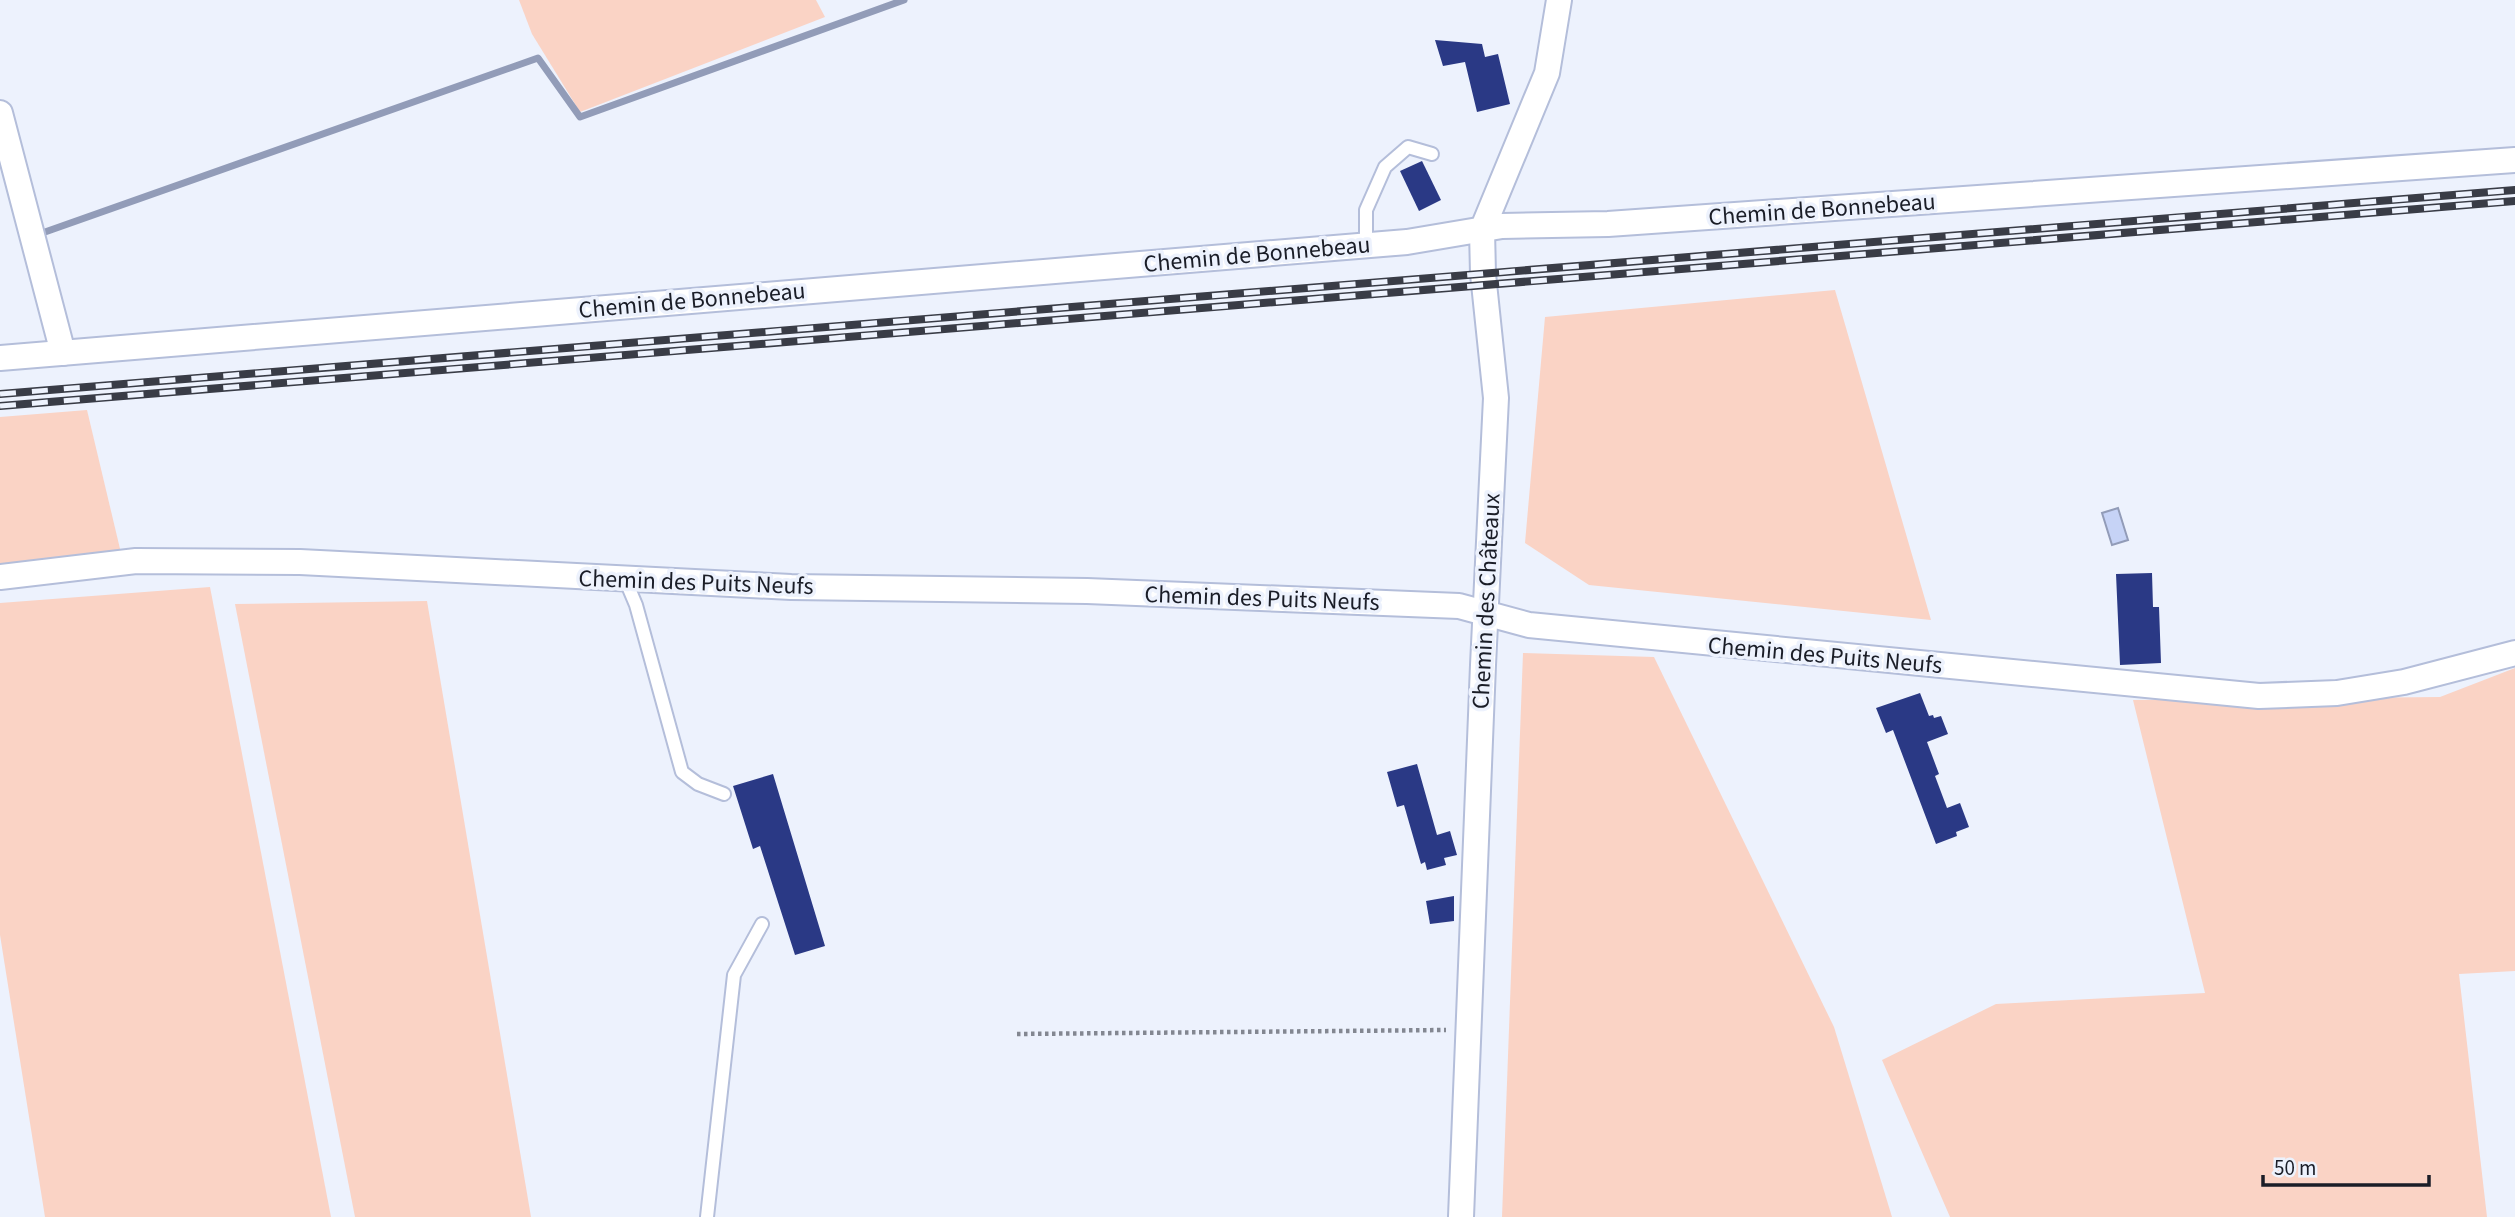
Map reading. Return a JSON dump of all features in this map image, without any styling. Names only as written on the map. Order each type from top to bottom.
[{"type":"street","name":"Chemin des Châteaux","points":[[1461,1217],[1481,692],[1496,398],[1483,274],[1482,230],[1547,73],[1559,0]]},
{"type":"street","points":[[0,113],[63,353]]},
{"type":"street","name":"Chemin de Bonnebeau","points":[[0,358],[1406,242],[1502,226],[1622,223],[2515,160]]},
{"type":"street","name":"Chemin des Puits Neufs","points":[[0,577],[150,561],[300,562],[792,587],[1073,591],[1459,606],[1529,625],[1636,638],[2259,696],[2337,693],[2404,682],[2515,653]]},
{"type":"lane","points":[[1366,245],[1366,209],[1385,167],[1408,147],[1432,154]]},
{"type":"lane","points":[[625,579],[636,605],[682,772],[698,783],[724,794]]},
{"type":"lane","points":[[706,1217],[734,975],[762,924]]},
{"type":"path","points":[[1017,1034],[1468,1030]]},
{"type":"shaded area","points":[[519,0],[816,0],[825,17],[580,112],[532,34]]},
{"type":"shaded area","points":[[1835,290],[1931,620],[1589,585],[1525,543],[1545,317]]},
{"type":"shaded area","points":[[87,410],[121,553],[0,566],[0,417]]},
{"type":"shaded area","points":[[210,587],[331,1217],[45,1217],[0,935],[0,603]]},
{"type":"shaded area","points":[[427,601],[531,1217],[355,1217],[235,604]]},
{"type":"shaded area","points":[[1523,653],[1654,657],[1834,1027],[1892,1217],[1502,1217]]},
{"type":"shaded area","points":[[2515,668],[2515,971],[2459,974],[2487,1217],[1950,1217],[1882,1060],[1996,1004],[2205,993],[2133,700],[2440,697]]},
{"type":"water","points":[[2118,508],[2128,540],[2112,545],[2102,513]]},
{"type":"building","points":[[1435,40],[1482,44],[1485,57],[1498,54],[1510,104],[1477,112],[1465,62],[1443,66]]},
{"type":"building","points":[[1422,161],[1441,200],[1419,211],[1400,171]]},
{"type":"building","points":[[2152,573],[2153,607],[2159,607],[2161,663],[2120,665],[2116,574]]},
{"type":"building","points":[[1920,693],[1929,716],[1941,716],[1948,734],[1927,742],[1939,774],[1935,776],[1947,808],[1960,803],[1969,827],[1956,832],[1957,836],[1936,844],[1893,730],[1886,733],[1876,708]]},
{"type":"building","points":[[1417,764],[1437,835],[1450,831],[1457,855],[1444,858],[1446,865],[1427,870],[1425,862],[1421,864],[1404,805],[1397,807],[1387,772]]},
{"type":"building","points":[[773,774],[825,946],[795,955],[760,846],[753,849],[733,786]]},
{"type":"building","points":[[1454,896],[1454,921],[1430,924],[1426,901]]},
{"type":"waterway","points":[[45,232],[538,58],[580,117],[904,0]]},
{"type":"railway","points":[[0,394],[2515,190]]},
{"type":"railway","points":[[0,406],[2515,201]]}]
